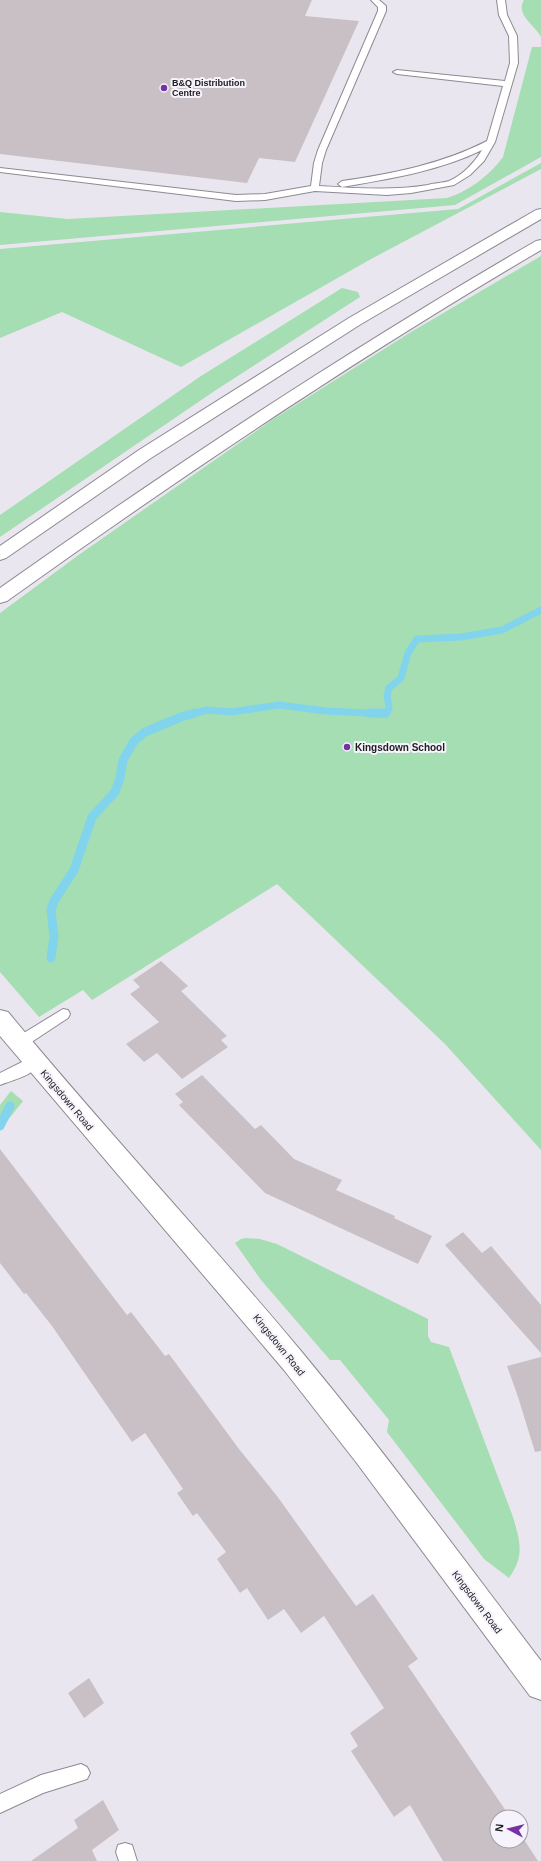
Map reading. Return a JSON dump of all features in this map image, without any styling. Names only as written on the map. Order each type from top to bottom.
[{"type":"main road","points":[[0,554],[145,454],[335,333],[541,213]]},
{"type":"main road","points":[[0,597],[95,529],[291,396],[401,326],[541,244]]},
{"type":"main road","name":"Kingsdown Road","points":[[0,1019],[72,1108],[256,1317],[329,1406],[541,1685]]},
{"type":"lane","points":[[315,188],[318,163],[322,150],[382,11],[382,6],[375,0]]},
{"type":"lane","points":[[315,188],[387,192],[451,183],[467,173],[477,164],[491,142],[514,63],[513,36],[503,15],[501,0]]},
{"type":"lane","points":[[397,72],[507,84]]},
{"type":"lane","points":[[0,170],[236,198],[265,197],[374,179],[406,172],[467,154],[491,142]]},
{"type":"lane","points":[[0,1079],[16,1073],[27,1052],[63,1014]]},
{"type":"lane","points":[[0,1804],[40,1784],[81,1773]]},
{"type":"green space","points":[[524,0],[541,0],[541,37],[524,15],[522,5]]},
{"type":"green space","points":[[532,47],[541,47],[541,157],[455,205],[0,245],[0,212],[68,219],[447,198],[471,187],[478,182],[498,164],[503,157]]},
{"type":"green space","points":[[541,163],[541,169],[371,259],[181,367],[62,312],[0,338],[0,249],[458,209]]},
{"type":"green space","points":[[541,256],[541,1150],[445,1044],[277,884],[92,1000],[83,990],[39,1017],[0,972],[0,613],[80,554],[272,420],[411,332]]},
{"type":"green space","points":[[342,288],[358,292],[360,297],[216,390],[0,537],[0,515],[201,376]]},
{"type":"green space","points":[[11,1091],[23,1101],[0,1130],[0,1105]]},
{"type":"green space","points":[[246,1238],[260,1239],[277,1244],[428,1319],[428,1336],[431,1342],[449,1347],[513,1517],[520,1548],[517,1563],[509,1578],[484,1559],[387,1432],[389,1420],[340,1360],[330,1360],[261,1280],[235,1243]]},
{"type":"building","name":"B&Q Distribution Centre","points":[[0,0],[312,0],[305,16],[359,21],[295,162],[259,158],[247,183],[0,154]]},
{"type":"building","points":[[161,961],[188,986],[181,991],[227,1036],[221,1040],[228,1047],[182,1079],[157,1053],[144,1062],[126,1044],[159,1022],[130,994],[140,987],[133,980]]},
{"type":"building","points":[[202,1075],[255,1129],[261,1125],[294,1159],[342,1180],[336,1190],[395,1216],[394,1218],[432,1236],[418,1264],[265,1193],[179,1105],[183,1102],[175,1094]]},
{"type":"building","points":[[0,1149],[127,1315],[131,1312],[165,1356],[169,1354],[239,1449],[277,1496],[356,1606],[373,1594],[418,1659],[408,1666],[505,1809],[489,1809],[489,1849],[529,1849],[529,1847],[538,1861],[443,1861],[410,1805],[394,1817],[351,1751],[358,1746],[350,1733],[384,1708],[324,1616],[301,1633],[284,1609],[268,1620],[247,1588],[240,1593],[217,1559],[226,1552],[197,1513],[193,1516],[177,1493],[183,1489],[145,1433],[132,1442],[52,1326],[26,1293],[24,1294],[0,1263]]},
{"type":"building","points":[[463,1232],[482,1253],[491,1246],[541,1305],[541,1353],[445,1245]]},
{"type":"building","points":[[541,1357],[541,1451],[535,1452],[507,1366]]},
{"type":"building","points":[[89,1678],[104,1703],[84,1718],[68,1693]]},
{"type":"building","points":[[103,1800],[119,1830],[92,1850],[97,1861],[31,1861],[78,1828],[74,1820]]},
{"type":"waterway","points":[[192,714],[207,710],[231,712],[279,705],[326,711],[386,714],[389,708],[387,695],[389,688],[401,678],[408,653],[417,639],[461,637],[502,630],[541,610]]},
{"type":"waterway","points":[[51,958],[54,937],[51,910],[54,901],[74,870],[92,817],[115,792],[120,778],[123,760],[134,741],[145,732],[181,717],[195,713]]},
{"type":"waterway","points":[[369,713],[386,713]]},
{"type":"waterway","points":[[0,1126],[10,1106]]},
{"type":"place","name":"B&Q Distribution Centre","points":[[164,88]]},
{"type":"place","name":"Kingsdown School","points":[[347,747]]}]
